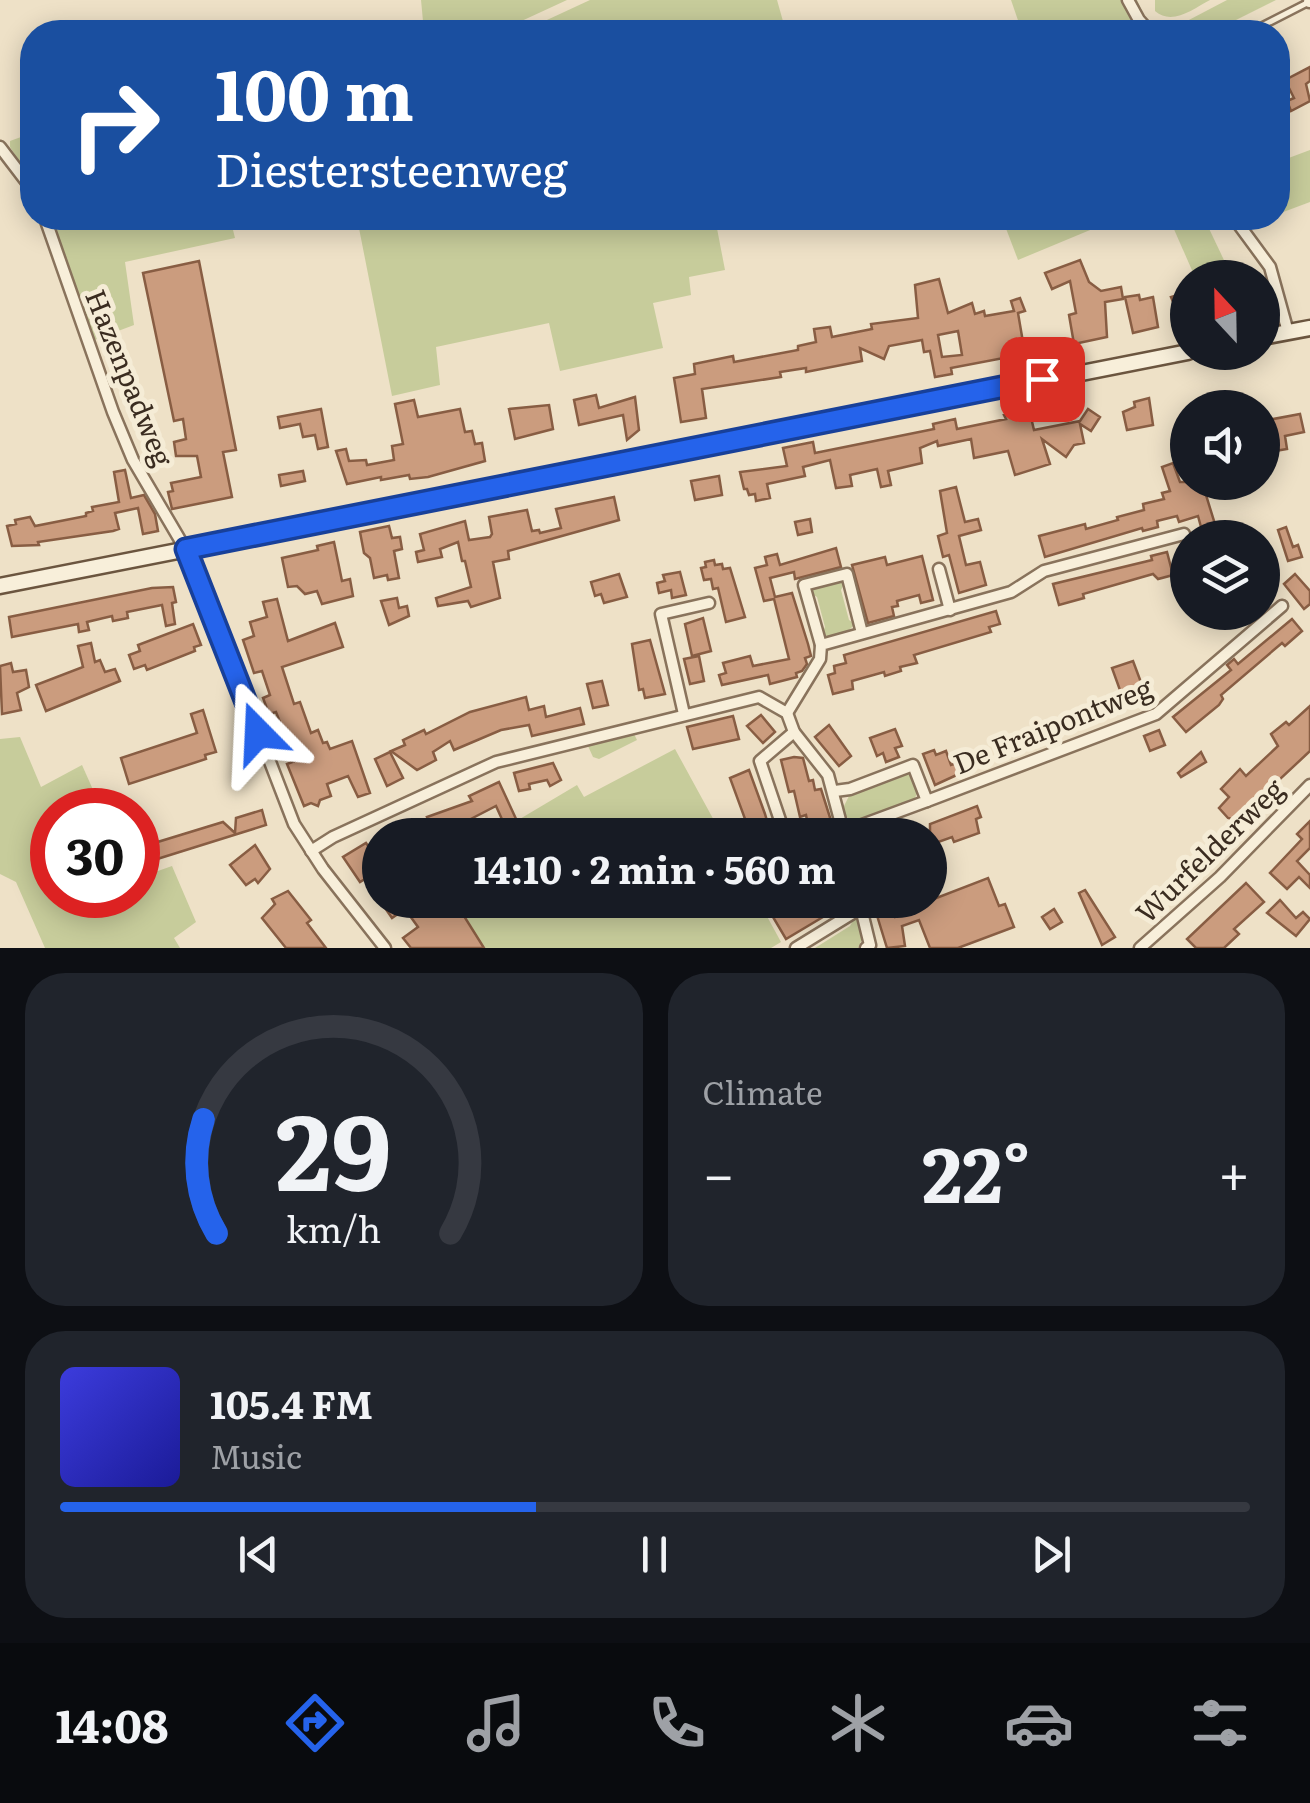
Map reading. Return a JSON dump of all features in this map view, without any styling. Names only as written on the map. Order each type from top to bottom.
[{"type":"main road","points":[[1280,334],[1310,328]]},
{"type":"main road","points":[[0,586],[1170,356]]},
{"type":"street","points":[[0,147],[20,173]]},
{"type":"street","name":"Hazenpadweg","points":[[48,230],[112,412],[133,460],[186,549],[284,801],[311,852],[385,948]]},
{"type":"street","points":[[1243,230],[1270,267],[1288,332]]},
{"type":"street","points":[[821,646],[1011,592],[1044,572],[1170,538]]},
{"type":"street","points":[[939,569],[950,610]]},
{"type":"street","points":[[787,714],[820,659],[821,646],[804,585],[847,574],[862,633]]},
{"type":"street","points":[[684,714],[661,614],[709,603]]},
{"type":"street","name":"De Fraipontweg","points":[[883,818],[1156,714],[1282,606]]},
{"type":"street","points":[[311,852],[368,820],[496,762],[759,697],[787,714],[794,732],[828,775],[839,818]]},
{"type":"street","points":[[780,818],[760,761],[794,732]]},
{"type":"street","name":"De Fraipontweg","points":[[835,791],[913,765],[927,801]]},
{"type":"street","name":"Wurfelderweg","points":[[1140,948],[1220,877],[1310,785]]},
{"type":"street","points":[[796,948],[840,918]]},
{"type":"street","points":[[863,918],[870,945],[866,948]]},
{"type":"lane","points":[[1274,20],[1310,2]]},
{"type":"green space","points":[[421,0],[567,0],[524,20],[423,20]]},
{"type":"green space","points":[[590,0],[777,0],[783,20],[547,20]]},
{"type":"green space","points":[[1011,0],[1125,0],[1138,20],[1018,20]]},
{"type":"green space","points":[[1133,0],[1137,0],[1143,20]]},
{"type":"green space","points":[[1155,0],[1210,0],[1168,17],[1155,11]]},
{"type":"green space","points":[[1227,0],[1276,0],[1236,20],[1189,20]]},
{"type":"green space","points":[[20,137],[20,162],[10,147],[10,141]]},
{"type":"green space","points":[[1310,150],[1310,202],[1290,210],[1290,158]]},
{"type":"green space","points":[[53,230],[233,230],[235,238],[125,262],[134,325],[89,342]]},
{"type":"green space","points":[[359,230],[717,230],[725,270],[689,277],[691,295],[653,303],[663,348],[560,371],[549,323],[436,347],[440,385],[392,396]]},
{"type":"green space","points":[[1007,230],[1090,230],[1018,260]]},
{"type":"green space","points":[[1174,230],[1210,230],[1224,260],[1188,260]]},
{"type":"green space","points":[[838,581],[844,584],[841,590],[849,620],[855,624],[846,633],[827,636],[822,633],[825,627],[817,597],[810,593],[818,585]]},
{"type":"green space","points":[[629,733],[637,740],[599,759],[593,757],[588,746],[591,743]]},
{"type":"green space","points":[[20,737],[41,787],[82,765],[92,788],[30,788],[30,914],[16,882],[0,874],[0,739]]},
{"type":"green space","points":[[675,749],[713,818],[522,818],[577,785],[584,797]]},
{"type":"green space","points":[[902,773],[913,776],[919,789],[914,800],[864,818],[846,817],[843,808],[849,796]]},
{"type":"green space","points":[[172,866],[196,922],[174,938],[180,948],[45,948],[32,918],[160,918],[160,870]]},
{"type":"green space","points":[[466,918],[768,918],[781,942],[771,948],[484,948]]},
{"type":"green space","points":[[854,918],[859,918],[863,937],[858,948],[815,948],[850,926]]},
{"type":"building","points":[[1310,67],[1310,81],[1306,84],[1310,101],[1291,111],[1290,100],[1294,98],[1290,77]]},
{"type":"building","points":[[1080,260],[1089,282],[1101,291],[1121,287],[1123,299],[1105,302],[1107,337],[1074,344],[1069,315],[1076,313],[1070,281],[1052,289],[1045,273]]},
{"type":"building","points":[[199,261],[236,450],[223,452],[232,497],[172,509],[168,492],[173,491],[171,483],[201,477],[197,456],[176,456],[174,442],[186,439],[183,419],[174,421],[143,273]]},
{"type":"building","points":[[939,279],[948,313],[972,303],[975,314],[984,311],[985,316],[1014,311],[1011,301],[1020,298],[1025,311],[1018,313],[1025,354],[951,368],[952,374],[935,377],[930,351],[924,352],[922,340],[889,346],[884,359],[860,348],[862,361],[806,372],[806,368],[780,372],[781,377],[702,389],[706,418],[681,422],[674,378],[695,374],[694,364],[733,356],[734,362],[798,350],[798,346],[816,342],[814,329],[830,327],[832,337],[872,329],[871,324],[918,318],[915,285]],"holes":[[[958,331],[962,355],[942,357],[938,335]]]},
{"type":"building","points":[[1139,295],[1140,300],[1153,297],[1158,327],[1133,333],[1125,297]]},
{"type":"building","points":[[596,395],[599,408],[635,397],[639,430],[627,440],[623,415],[579,425],[574,400]]},
{"type":"building","points":[[1149,398],[1153,425],[1127,430],[1123,412],[1135,407],[1134,402]]},
{"type":"building","points":[[414,400],[418,417],[460,409],[465,432],[472,431],[475,444],[482,443],[485,461],[428,477],[381,477],[347,484],[336,451],[346,449],[349,461],[366,460],[367,465],[394,460],[392,446],[403,444],[395,404]]},
{"type":"building","points":[[549,405],[553,429],[515,439],[509,409]]},
{"type":"building","points":[[321,409],[328,447],[318,449],[315,435],[303,437],[300,424],[280,428],[278,417]]},
{"type":"building","points":[[1029,409],[1034,430],[1080,421],[1088,409],[1100,417],[1091,431],[1080,424],[1084,443],[1074,445],[1066,457],[1042,439],[1050,464],[1015,475],[1008,451],[974,458],[971,439],[938,446],[937,441],[920,448],[922,463],[888,471],[891,485],[881,487],[877,469],[850,475],[852,486],[836,488],[830,460],[803,467],[805,476],[767,484],[770,498],[756,501],[755,494],[749,495],[744,489],[740,472],[787,466],[783,448],[813,442],[815,453],[934,429],[933,424],[955,419],[957,429],[1006,419],[1004,415]]},
{"type":"building","points":[[1300,414],[1304,432],[1285,436],[1287,449],[1280,450],[1280,418]]},
{"type":"building","points":[[1170,464],[1170,491],[1162,467]]},
{"type":"building","points":[[125,470],[131,498],[144,495],[155,514],[158,531],[143,534],[138,508],[115,513],[119,529],[113,531],[12,546],[7,526],[16,524],[15,520],[30,517],[35,526],[86,516],[93,511],[92,507],[119,502],[114,472]]},
{"type":"building","points":[[303,471],[305,481],[281,486],[279,475]]},
{"type":"building","points":[[719,476],[722,495],[695,500],[691,481]]},
{"type":"building","points":[[956,487],[965,522],[978,519],[981,530],[959,536],[966,565],[980,562],[986,585],[959,593],[949,555],[943,557],[938,536],[947,533],[940,491]]},
{"type":"building","points":[[1170,491],[1170,500],[1208,500],[1214,520],[1199,520],[1198,516],[1178,520],[1177,516],[1157,521],[1158,527],[1143,531],[1142,528],[1045,557],[1039,536],[1118,520],[1117,517],[1144,510],[1143,504],[1164,499],[1162,493]]},
{"type":"building","points":[[614,497],[619,520],[508,551],[509,559],[493,562],[500,598],[471,607],[468,601],[438,606],[436,598],[471,587],[465,561],[458,542],[440,549],[442,557],[418,562],[416,552],[424,550],[420,534],[465,521],[469,540],[490,537],[489,517],[527,510],[532,531],[540,533],[561,528],[556,509]]},
{"type":"building","points":[[810,519],[812,532],[798,535],[795,522]]},
{"type":"building","points":[[389,526],[392,538],[400,537],[402,549],[394,551],[399,578],[374,578],[360,532]]},
{"type":"building","points":[[1286,527],[1293,547],[1298,545],[1302,557],[1288,561],[1280,529]]},
{"type":"building","points":[[334,542],[342,581],[350,579],[353,596],[322,604],[317,591],[305,594],[297,586],[288,587],[282,558]]},
{"type":"building","points":[[836,548],[841,567],[795,579],[794,572],[770,578],[775,597],[792,593],[811,656],[805,658],[807,664],[802,671],[796,673],[797,677],[770,684],[768,675],[722,685],[719,675],[726,673],[723,663],[750,656],[753,666],[789,659],[774,599],[764,601],[755,568],[767,565],[765,557],[777,554],[780,565]]},
{"type":"building","points":[[1167,552],[1170,576],[1158,579],[1153,574],[1059,605],[1053,584],[1152,560],[1151,556]]},
{"type":"building","points":[[922,556],[933,600],[921,603],[919,595],[897,601],[898,606],[892,607],[894,616],[868,623],[852,565],[885,557],[887,565]]},
{"type":"building","points":[[714,560],[723,569],[730,568],[745,617],[726,622],[718,588],[713,589],[711,579],[704,580],[701,568],[706,567],[705,562]]},
{"type":"building","points":[[680,572],[686,595],[672,598],[671,590],[659,593],[657,583],[665,581],[663,575]]},
{"type":"building","points":[[619,574],[627,597],[604,603],[601,594],[595,596],[591,582]]},
{"type":"building","points":[[1295,574],[1310,591],[1310,604],[1304,609],[1284,584]]},
{"type":"building","points":[[173,587],[175,624],[166,626],[162,605],[127,612],[128,618],[113,621],[112,616],[87,622],[89,630],[79,632],[78,624],[12,637],[9,617]]},
{"type":"building","points":[[397,598],[399,608],[407,606],[409,616],[389,625],[381,601]]},
{"type":"building","points":[[277,599],[288,641],[335,623],[343,647],[282,667],[294,704],[300,702],[311,733],[318,730],[330,749],[352,741],[370,793],[358,797],[348,776],[327,784],[331,796],[320,800],[318,806],[304,806],[287,764],[295,761],[276,712],[269,714],[263,698],[270,695],[262,671],[254,673],[243,640],[254,636],[250,622],[267,617],[263,602]]},
{"type":"building","points":[[996,611],[1000,624],[989,627],[991,632],[914,655],[917,663],[900,667],[901,671],[852,681],[853,689],[833,694],[828,675],[835,673],[834,666],[846,663],[844,655]]},
{"type":"building","points":[[703,618],[711,651],[692,656],[685,624]]},
{"type":"building","points":[[1292,619],[1302,631],[1221,695],[1219,705],[1186,732],[1173,717],[1231,670],[1227,665],[1234,659],[1238,664]]},
{"type":"building","points":[[193,624],[201,645],[194,647],[195,651],[147,670],[145,665],[134,669],[129,655],[140,651],[138,645]]},
{"type":"building","points":[[650,640],[665,694],[645,698],[643,689],[639,690],[632,644]]},
{"type":"building","points":[[91,643],[95,662],[100,660],[105,672],[115,669],[120,681],[46,711],[36,685],[83,667],[78,646]]},
{"type":"building","points":[[699,656],[704,681],[690,684],[684,659]]},
{"type":"building","points":[[1133,661],[1142,685],[1121,693],[1112,668]]},
{"type":"building","points":[[11,663],[13,672],[26,670],[29,687],[17,693],[21,710],[2,714],[0,666]]},
{"type":"building","points":[[602,681],[608,705],[593,708],[587,684]]},
{"type":"building","points":[[526,697],[529,710],[544,706],[546,717],[580,708],[584,724],[532,736],[529,725],[501,730],[454,750],[450,741],[433,752],[436,760],[417,770],[391,751],[424,730],[426,734],[470,712]]},
{"type":"building","points":[[1310,706],[1310,751],[1278,781],[1275,779],[1236,820],[1228,818],[1219,808],[1229,797],[1221,789],[1240,769],[1246,776],[1278,746],[1271,734],[1286,722],[1289,725]]},
{"type":"building","points":[[203,710],[216,752],[205,755],[206,759],[129,784],[121,758],[197,733],[191,714]]},
{"type":"building","points":[[761,715],[775,732],[763,743],[747,726]]},
{"type":"building","points":[[733,716],[739,739],[693,749],[687,727]]},
{"type":"building","points":[[829,725],[851,756],[839,766],[815,737]]},
{"type":"building","points":[[895,729],[902,746],[895,748],[899,757],[886,762],[883,753],[877,756],[870,738]]},
{"type":"building","points":[[1159,730],[1165,745],[1150,751],[1144,736]]},
{"type":"building","points":[[934,750],[936,755],[946,751],[951,765],[957,763],[961,773],[935,785],[923,754]]},
{"type":"building","points":[[390,752],[403,778],[387,786],[375,759]]},
{"type":"building","points":[[1201,752],[1206,762],[1181,777],[1178,773]]},
{"type":"building","points":[[803,758],[809,781],[813,780],[815,790],[821,789],[830,818],[800,817],[781,760]]},
{"type":"building","points":[[553,763],[561,780],[550,786],[547,780],[529,784],[530,789],[519,791],[514,773]]},
{"type":"building","points":[[749,770],[766,818],[745,818],[730,778]]},
{"type":"building","points":[[499,782],[516,818],[501,818],[496,806],[473,818],[428,818],[472,801],[469,796]]},
{"type":"building","points":[[977,806],[981,817],[976,819],[979,833],[954,842],[952,837],[947,839],[946,818]]},
{"type":"building","points":[[262,810],[266,825],[160,858],[160,841],[223,822],[235,833],[236,818]]},
{"type":"building","points":[[1310,821],[1310,848],[1297,861],[1310,875],[1310,888],[1299,877],[1287,889],[1270,873],[1302,839],[1297,834]]},
{"type":"building","points":[[255,845],[270,869],[258,883],[255,879],[246,885],[230,865]]},
{"type":"building","points":[[362,845],[362,881],[360,882],[343,857]]},
{"type":"building","points":[[988,878],[999,906],[1005,904],[1014,927],[958,948],[930,948],[919,920],[902,926],[905,946],[887,948],[878,918],[947,918],[947,894]]},
{"type":"building","points":[[1246,883],[1264,902],[1234,929],[1239,934],[1224,948],[1196,948],[1187,939]]},
{"type":"building","points":[[1085,890],[1115,937],[1102,945],[1079,893]]},
{"type":"building","points":[[288,891],[311,920],[307,923],[326,948],[286,948],[262,918],[275,904],[272,899]]},
{"type":"building","points":[[1280,900],[1296,918],[1303,912],[1310,919],[1296,936],[1267,913]]},
{"type":"building","points":[[1054,909],[1062,922],[1050,929],[1042,917]]},
{"type":"building","points":[[412,918],[465,918],[484,948],[411,948],[403,938],[418,927]]},
{"type":"building","points":[[774,918],[821,918],[786,939]]},
{"type":"route","points":[[258,733],[186,549],[1042,379]]}]
